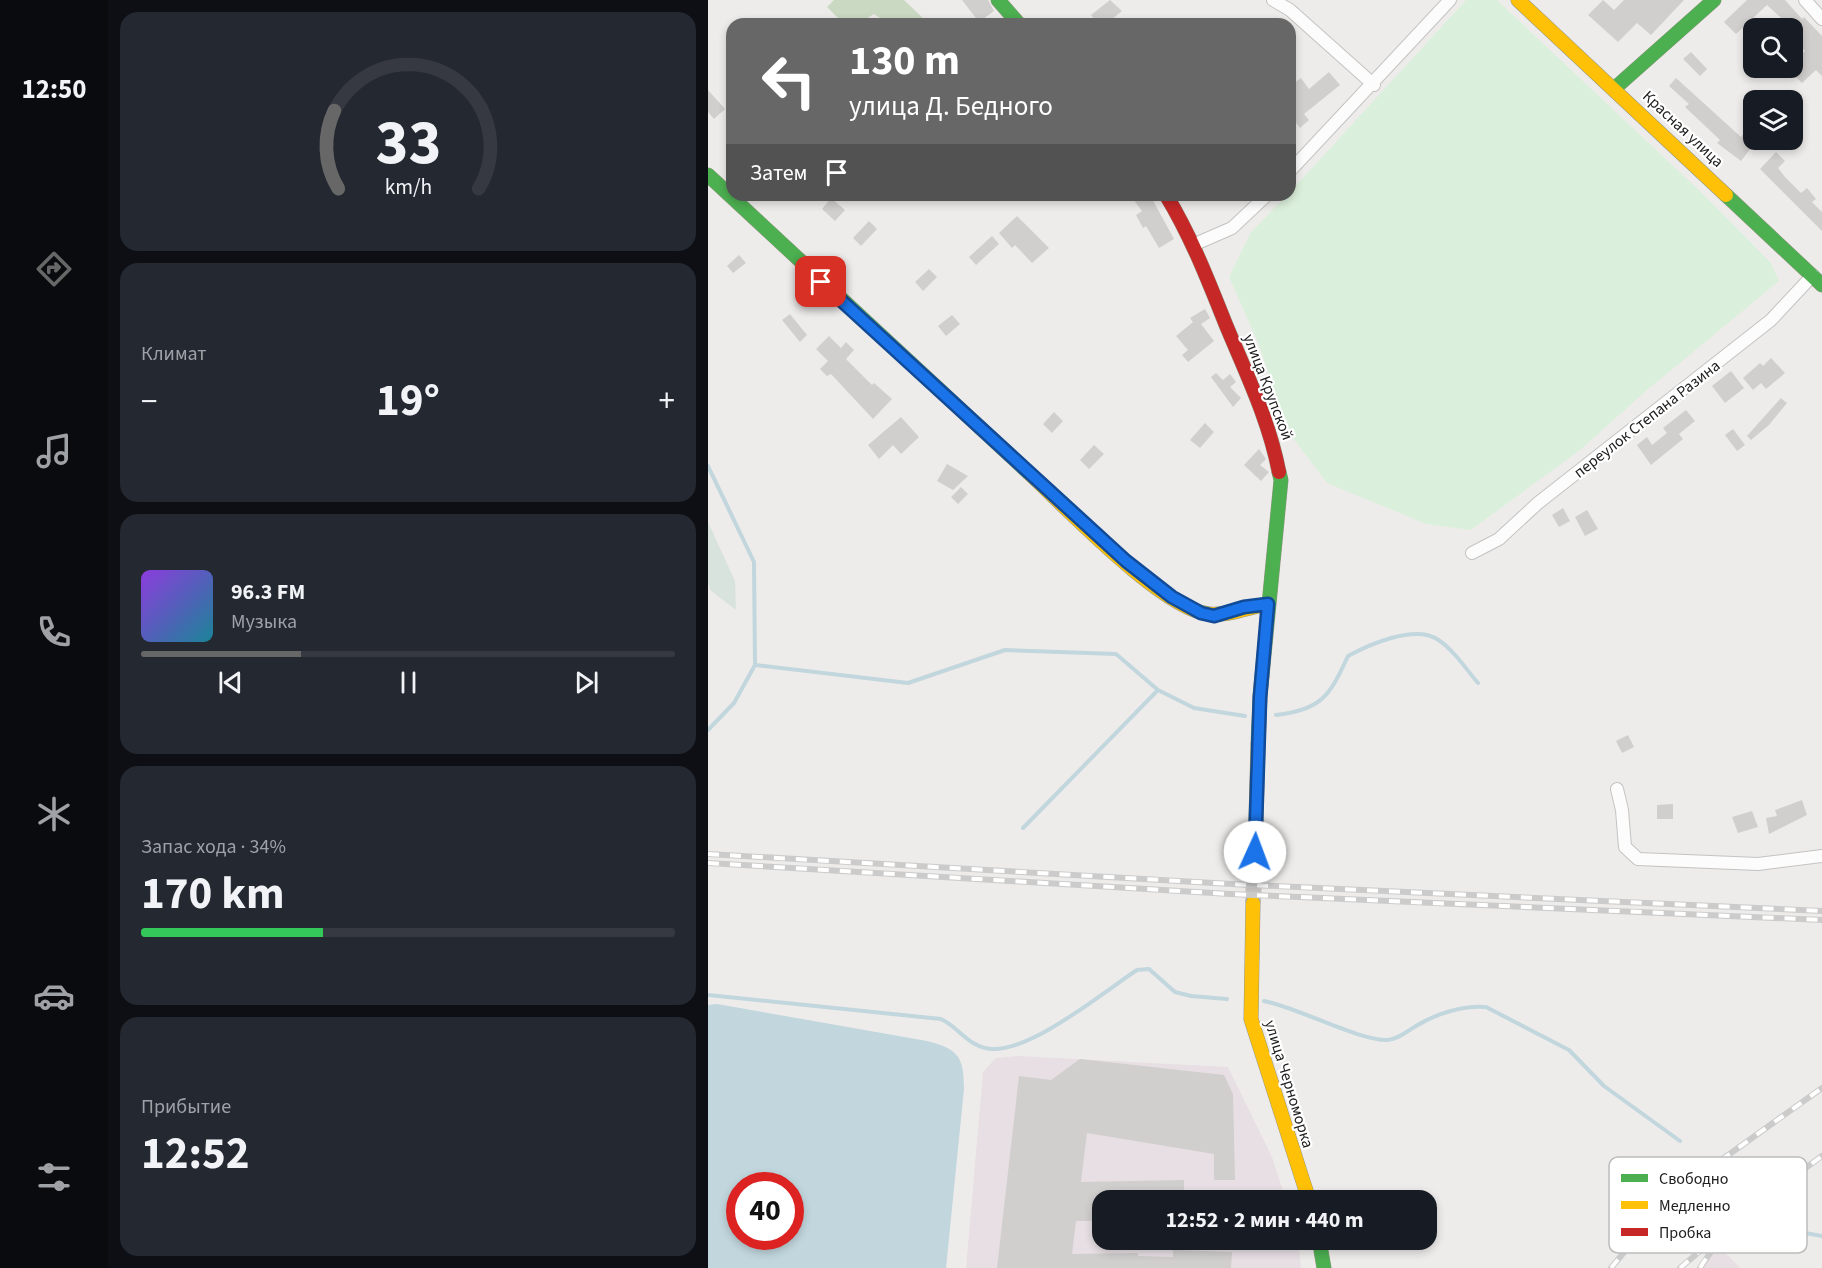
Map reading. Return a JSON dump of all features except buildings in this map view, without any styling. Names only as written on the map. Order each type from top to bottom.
[{"type":"street","points":[[998,0],[1014,18]]},
{"type":"street","points":[[1273,0],[1290,10],[1374,85]]},
{"type":"street","points":[[1296,165],[1374,85],[1450,0]]},
{"type":"street","name":"Красная улица","points":[[1518,0],[1615,88],[1817,280]]},
{"type":"street","points":[[1615,88],[1714,0]]},
{"type":"street","points":[[1805,0],[1822,19]]},
{"type":"street","points":[[708,175],[726,192]]},
{"type":"street","points":[[736,201],[902,357],[1126,561],[1172,597],[1188,607],[1214,616],[1244,607],[1268,604],[1260,697],[1255,852]]},
{"type":"street","name":"улица Крупской","points":[[1169,201],[1193,245],[1260,406],[1278,463],[1280,497],[1268,604]]},
{"type":"street","points":[[1193,245],[1232,228],[1261,201]]},
{"type":"street","name":"переулок Степана Разина","points":[[1472,552],[1499,539],[1538,503],[1772,320],[1817,280]]},
{"type":"street","points":[[1617,789],[1622,810],[1625,847],[1638,859],[1758,864],[1822,856]]},
{"type":"street","name":"улица Черноморка","points":[[1253,903],[1251,1019],[1306,1190]]},
{"type":"street","points":[[1321,1250],[1324,1268]]},
{"type":"shaded area","points":[[708,522],[735,581],[736,610],[710,590]]},
{"type":"shaded area","points":[[1018,1056],[1228,1067],[1272,1157],[1283,1190],[1092,1190],[1092,1250],[1299,1250],[1301,1268],[966,1268],[983,1072],[996,1058]]},
{"type":"shaded area","points":[[1707,1253],[1726,1253],[1740,1268],[1697,1268]]},
{"type":"green space","points":[[834,0],[904,0],[923,18],[880,18],[874,14],[868,18],[838,18],[827,7]]},
{"type":"green space","points":[[1466,0],[1497,0],[1704,195],[1771,263],[1779,281],[1646,391],[1580,450],[1471,530],[1426,524],[1327,483],[1289,433],[1258,343],[1229,277],[1251,232],[1281,201],[1296,201],[1296,185]]},
{"type":"water","points":[[717,1004],[927,1041],[946,1047],[957,1056],[963,1069],[964,1089],[946,1268],[708,1268],[708,1005]]},
{"type":"waterway","points":[[708,466],[754,562],[755,665],[734,703],[708,730]]},
{"type":"waterway","points":[[1276,715],[1304,709],[1322,698],[1336,681],[1348,656],[1368,646],[1405,635],[1427,635],[1437,639],[1454,654],[1478,683]]},
{"type":"waterway","points":[[755,665],[908,683],[1005,650],[1116,654],[1158,690],[1194,708],[1245,716]]},
{"type":"waterway","points":[[1023,828],[1158,690]]},
{"type":"waterway","points":[[708,995],[941,1019],[977,1045],[992,1049],[1027,1041],[1046,1031],[1137,970],[1149,969],[1175,992],[1191,996],[1227,999]]},
{"type":"waterway","points":[[1264,1001],[1344,1030],[1387,1040],[1441,1014],[1468,1007],[1486,1007],[1569,1050],[1604,1086],[1680,1141]]},
{"type":"waterway","points":[[1807,1233],[1822,1236]]},
{"type":"tunnel","points":[[1253,903],[1255,853]]},
{"type":"railway","points":[[708,854],[1231,884],[1822,911]]},
{"type":"railway","points":[[708,863],[1230,894],[1822,920]]},
{"type":"railway","points":[[1725,1157],[1822,1088]]},
{"type":"railway","points":[[1807,1167],[1822,1156]]},
{"type":"railway","points":[[1611,1268],[1623,1253]]},
{"type":"railway","points":[[1680,1268],[1698,1253]]},
{"type":"railway","points":[[1700,1268],[1710,1253]]},
{"type":"traffic: fast","points":[[998,0],[1014,18]]},
{"type":"traffic: fast","points":[[1615,88],[1714,0]]},
{"type":"traffic: fast","points":[[708,175],[726,192]]},
{"type":"traffic: fast","points":[[1726,195],[1822,285]]},
{"type":"traffic: fast","points":[[736,201],[1029,473]]},
{"type":"traffic: fast","points":[[1258,744],[1260,697],[1281,480],[1279,472]]},
{"type":"traffic: fast","points":[[1321,1250],[1324,1268]]},
{"type":"traffic: slow","points":[[1518,0],[1726,195]]},
{"type":"traffic: slow","points":[[1029,473],[1090,532],[1142,577],[1190,608],[1216,614],[1231,613],[1268,604]]},
{"type":"traffic: slow","points":[[1255,853],[1258,744]]},
{"type":"traffic: slow","points":[[1253,903],[1251,1019],[1306,1190]]},
{"type":"traffic: jam","points":[[1169,201],[1199,258],[1249,379],[1263,415],[1279,472]]},
{"type":"route","points":[[821,282],[1126,561],[1172,597],[1201,613],[1214,616],[1244,607],[1268,604],[1260,697],[1255,852]]}]
